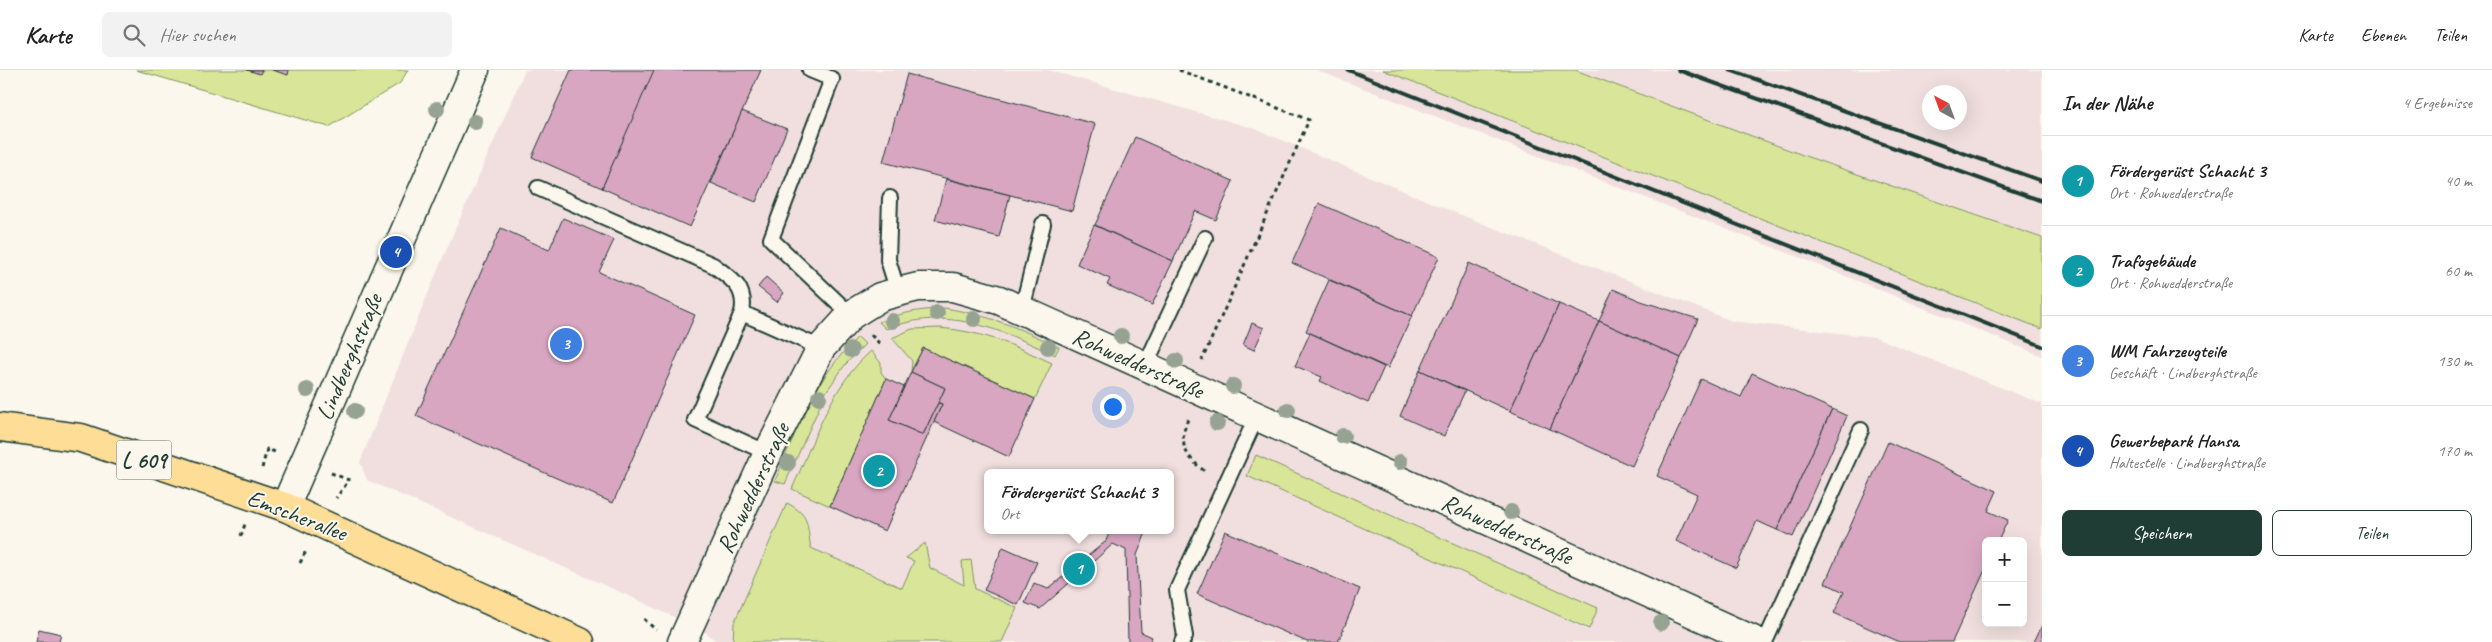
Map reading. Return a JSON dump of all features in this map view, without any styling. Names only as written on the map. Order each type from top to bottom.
[{"type":"main road","name":"Emscherallee","points":[[0,427],[81,438],[285,507],[580,642]]},
{"type":"street","name":"Lindberghstraße","points":[[285,507],[475,70]]},
{"type":"street","name":"Rohwedderstraße","points":[[682,642],[768,452],[821,348],[851,315],[880,297],[918,287],[954,287],[999,300],[1757,642]]},
{"type":"lane","points":[[810,70],[832,79],[771,239],[851,315]]},
{"type":"lane","points":[[538,188],[713,265],[735,281],[742,291],[744,303],[742,313],[695,420],[768,452]]},
{"type":"lane","points":[[890,198],[888,260],[898,292]]},
{"type":"lane","points":[[1022,310],[1043,224]]},
{"type":"lane","points":[[1145,366],[1205,238]]},
{"type":"lane","points":[[742,313],[821,348]]},
{"type":"lane","points":[[1182,642],[1185,636],[1177,590],[1257,416]]},
{"type":"lane","points":[[1765,642],[1861,430]]},
{"type":"path","points":[[1180,70],[1309,120],[1190,387]]},
{"type":"path","points":[[1188,419],[1182,441],[1186,451],[1197,465],[1212,478],[1226,484]]},
{"type":"shaded area","points":[[525,70],[1048,70],[1253,128],[1456,213],[1732,321],[1875,337],[2042,404],[2042,642],[717,642],[705,632],[640,601],[367,480],[360,462],[438,269]]},
{"type":"shaded area","points":[[1316,70],[1383,70],[2042,329],[2042,356],[1806,260]]},
{"type":"shaded area","points":[[1575,70],[2042,70],[2042,238],[1808,157]]},
{"type":"green space","points":[[136,70],[408,70],[400,83],[329,127]]},
{"type":"green space","points":[[1383,70],[1575,70],[1808,157],[2042,238],[2042,329]]},
{"type":"green space","points":[[945,308],[1004,323],[1059,347],[1055,355],[993,329],[952,320],[931,319],[909,322],[886,329],[879,322],[911,312]]},
{"type":"green space","points":[[940,328],[971,332],[998,340],[1052,363],[1035,399],[923,348],[911,372],[912,361],[892,338],[912,329]]},
{"type":"green space","points":[[858,337],[865,344],[845,365],[826,392],[785,484],[775,481],[800,422],[819,386],[830,368]]},
{"type":"green space","points":[[871,351],[881,363],[881,372],[886,379],[830,506],[792,489],[824,416],[834,398],[844,381]]},
{"type":"green space","points":[[1256,455],[1598,608],[1589,629],[1247,476]]},
{"type":"green space","points":[[787,503],[804,516],[808,526],[811,548],[902,588],[914,561],[906,558],[925,543],[930,568],[964,585],[962,561],[971,560],[975,589],[1017,608],[1002,642],[733,642],[734,623]]},
{"type":"building","points":[[247,70],[262,70],[260,74]]},
{"type":"building","points":[[272,70],[289,70],[288,75]]},
{"type":"building","points":[[571,70],[655,70],[602,188],[532,157]]},
{"type":"building","points":[[654,70],[761,70],[690,227],[602,188]]},
{"type":"building","points":[[907,74],[1095,124],[1072,211],[883,162]]},
{"type":"building","points":[[742,111],[787,129],[756,202],[711,183]]},
{"type":"building","points":[[1135,137],[1233,181],[1216,220],[1195,211],[1173,261],[1095,225]]},
{"type":"building","points":[[946,179],[1010,195],[999,237],[935,220]]},
{"type":"building","points":[[1319,203],[1439,257],[1412,316],[1292,263]]},
{"type":"building","points":[[563,218],[614,240],[599,272],[695,315],[613,503],[416,416],[501,228],[549,250]]},
{"type":"building","points":[[1094,225],[1173,261],[1152,305],[1107,285],[1110,279],[1077,264]]},
{"type":"building","points":[[1469,263],[1559,304],[1510,411],[1420,370]]},
{"type":"building","points":[[766,277],[784,293],[777,302],[758,287]]},
{"type":"building","points":[[1329,280],[1412,316],[1388,368],[1306,331]]},
{"type":"building","points":[[1613,289],[1641,301],[1698,319],[1681,358],[1599,321]]},
{"type":"building","points":[[1559,304],[1599,321],[1550,429],[1510,411]]},
{"type":"building","points":[[1599,321],[1681,358],[1632,466],[1550,429]]},
{"type":"building","points":[[1252,323],[1264,328],[1254,350],[1243,345]]},
{"type":"building","points":[[1310,333],[1384,367],[1368,403],[1320,381],[1322,377],[1295,366]]},
{"type":"building","points":[[923,348],[1035,399],[1009,457],[934,422],[942,404],[938,403],[945,388],[911,372]]},
{"type":"building","points":[[1420,370],[1465,391],[1444,436],[1400,416]]},
{"type":"building","points":[[911,372],[945,388],[923,435],[889,420]]},
{"type":"building","points":[[1752,373],[1832,409],[1777,530],[1757,521],[1736,568],[1676,541],[1697,494],[1657,476],[1701,379],[1741,397]]},
{"type":"building","points":[[886,379],[904,387],[889,420],[923,435],[938,403],[942,404],[885,531],[830,506]]},
{"type":"building","points":[[1832,409],[1847,416],[1793,537],[1777,530]]},
{"type":"building","points":[[1888,442],[1997,491],[1988,511],[2008,520],[2000,537],[1982,537],[1982,577],[1952,642],[1900,642],[1834,613],[1844,592],[1825,583]]},
{"type":"building","points":[[1225,531],[1360,589],[1338,642],[1307,642],[1197,594]]},
{"type":"building","points":[[1109,534],[1145,534],[1137,555],[1141,632],[1152,637],[1150,642],[1128,642],[1126,550],[1113,544],[1040,609],[1025,603],[1034,583],[1048,589],[1106,541]]},
{"type":"building","points":[[1003,547],[1037,562],[1018,605],[984,590]]},
{"type":"building","points":[[2042,625],[2042,642],[2034,642]]},
{"type":"building","points":[[39,629],[61,634],[59,642],[36,642]]},
{"type":"railway","points":[[1348,70],[2042,346]]},
{"type":"railway","points":[[1678,70],[2042,201]]},
{"type":"railway","points":[[1730,70],[2042,181]]},
{"type":"place","name":"Gewerbepark Hansa","points":[[396,252]]},
{"type":"place","name":"WM Fahrzeugteile","points":[[566,344]]},
{"type":"place","name":"Trafogebäude","points":[[879,471]]},
{"type":"place","name":"Fördergerüst Schacht 3","points":[[1079,569]]}]
